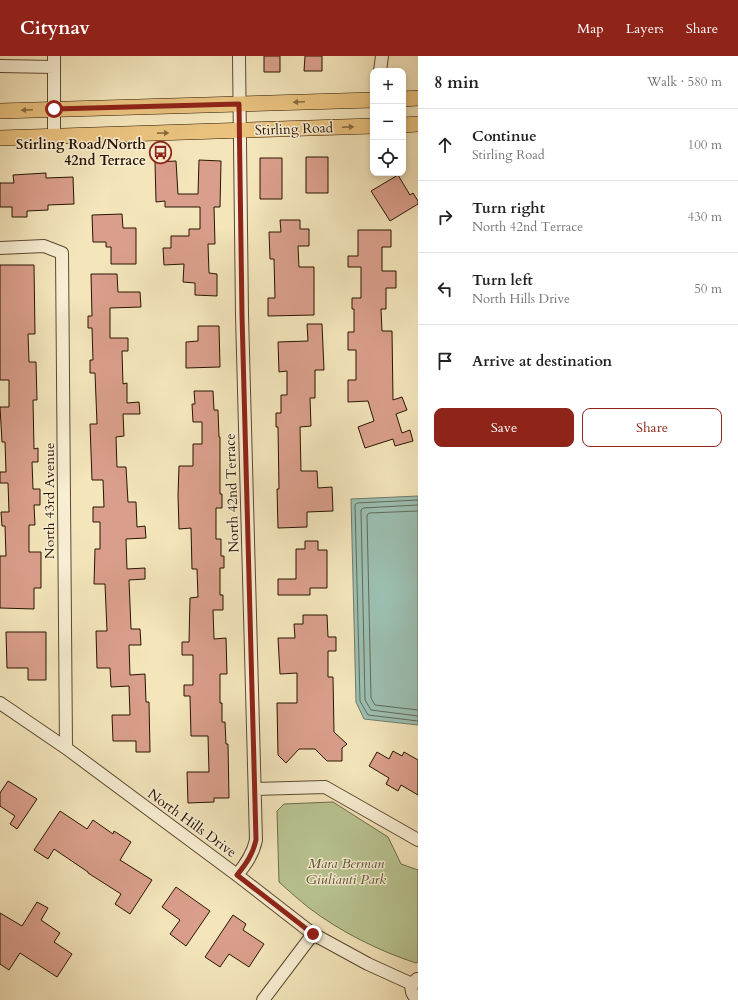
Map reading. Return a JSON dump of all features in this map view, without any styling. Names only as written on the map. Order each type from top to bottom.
[{"type":"main road","points":[[406,99],[418,98]]},
{"type":"main road","name":"Stirling Road","points":[[0,111],[370,100]]},
{"type":"main road","points":[[406,125],[418,124]]},
{"type":"main road","name":"Stirling Road","points":[[0,138],[370,126]]},
{"type":"street","name":"North 42nd Terrace","points":[[237,875],[247,863],[254,850],[256,840],[242,315],[239,56]]},
{"type":"street","points":[[380,68],[382,56]]},
{"type":"street","points":[[0,66],[54,61],[54,136]]},
{"type":"street","name":"North 43rd Avenue","points":[[0,248],[44,246],[62,253],[66,748]]},
{"type":"street","name":"North Hills Drive","points":[[0,703],[66,748],[237,875],[313,934],[368,964],[415,981]]},
{"type":"street","points":[[255,789],[325,787],[418,840]]},
{"type":"street","points":[[263,1000],[313,934]]},
{"type":"street","points":[[415,981],[411,991],[418,999]]},
{"type":"green space","name":"Mara Berman Giulianti Park","points":[[333,802],[388,837],[401,864],[418,870],[418,962],[416,963],[388,953],[347,933],[309,908],[279,882],[277,811],[284,804]]},
{"type":"water","points":[[418,496],[418,725],[364,719],[356,702],[351,499]]},
{"type":"building","points":[[264,56],[280,56],[280,72],[264,72]]},
{"type":"building","points":[[305,56],[322,56],[322,71],[304,71]]},
{"type":"building","points":[[306,157],[328,157],[328,193],[306,193]]},
{"type":"building","points":[[260,158],[282,158],[282,199],[260,199]]},
{"type":"building","points":[[199,160],[221,161],[220,207],[214,207],[215,244],[208,244],[209,273],[217,274],[217,296],[195,295],[195,283],[183,282],[184,264],[164,265],[163,248],[171,248],[171,236],[189,236],[189,229],[200,229],[200,207],[165,207],[165,201],[156,202],[155,162],[176,161],[178,194],[198,194]]},
{"type":"building","points":[[46,173],[46,178],[73,177],[74,204],[48,205],[48,210],[27,211],[27,217],[12,217],[12,207],[0,207],[0,183],[14,183],[13,175]]},
{"type":"building","points":[[399,176],[410,195],[413,193],[418,201],[418,204],[390,221],[371,191]]},
{"type":"building","points":[[122,214],[123,228],[136,228],[136,264],[111,264],[111,247],[106,247],[106,242],[93,242],[92,215]]},
{"type":"building","points":[[280,220],[300,220],[300,229],[309,229],[309,246],[298,246],[299,267],[314,267],[314,315],[268,316],[268,298],[275,298],[274,259],[270,259],[269,232],[281,232]]},
{"type":"building","points":[[358,230],[391,230],[391,247],[382,247],[382,271],[396,271],[396,288],[386,288],[386,309],[381,309],[382,331],[392,331],[393,400],[402,397],[407,410],[396,414],[402,433],[410,430],[413,441],[395,446],[393,439],[365,448],[358,427],[374,421],[368,401],[348,402],[348,380],[356,380],[356,350],[348,350],[348,332],[354,332],[354,309],[352,309],[352,298],[361,298],[361,267],[348,267],[348,256],[358,256]]},
{"type":"building","points":[[0,265],[34,265],[35,334],[28,334],[29,362],[36,362],[37,400],[33,400],[34,449],[38,448],[38,462],[32,462],[33,489],[40,489],[40,505],[34,505],[35,525],[29,525],[29,552],[41,552],[41,588],[34,588],[34,609],[0,608],[0,556],[6,556],[5,526],[2,526],[1,512],[9,512],[8,483],[0,483],[0,472],[6,472],[5,442],[2,442],[0,407],[9,407],[9,380],[0,380]]},
{"type":"building","points":[[91,274],[117,274],[118,292],[140,292],[141,307],[110,308],[110,338],[128,338],[128,351],[122,351],[123,384],[127,383],[127,403],[139,402],[140,414],[123,414],[124,436],[116,437],[117,467],[126,467],[128,502],[136,502],[137,527],[145,526],[146,538],[126,539],[127,569],[145,568],[145,579],[129,580],[131,629],[140,629],[141,645],[129,645],[130,675],[145,674],[146,702],[149,702],[150,752],[136,752],[136,741],[113,741],[112,715],[130,715],[129,686],[111,687],[110,668],[97,668],[96,631],[107,631],[105,584],[94,584],[95,549],[100,549],[100,522],[93,522],[93,507],[104,507],[103,480],[92,480],[90,424],[97,424],[95,373],[90,373],[90,360],[93,360],[92,328],[88,328],[88,316],[92,316]]},
{"type":"building","points":[[307,324],[322,324],[324,370],[315,370],[315,398],[310,398],[311,426],[300,427],[301,471],[317,471],[318,488],[332,487],[333,511],[307,512],[307,527],[278,528],[278,427],[276,427],[276,413],[281,413],[281,395],[287,395],[287,371],[279,372],[278,342],[308,341]]},
{"type":"building","points":[[198,326],[219,326],[220,367],[186,368],[186,342],[198,341]]},
{"type":"building","points":[[194,391],[213,391],[214,410],[218,410],[220,437],[220,494],[222,494],[222,508],[216,508],[216,539],[221,539],[221,556],[224,556],[224,568],[220,568],[220,595],[223,595],[223,610],[213,610],[214,639],[226,638],[227,674],[220,674],[220,703],[222,703],[222,722],[225,722],[226,744],[228,744],[229,798],[214,798],[214,802],[188,803],[187,772],[209,772],[208,736],[191,736],[190,696],[184,696],[184,685],[193,685],[193,655],[182,655],[182,642],[189,642],[190,598],[198,597],[197,569],[192,569],[191,528],[179,529],[178,495],[179,466],[193,466],[193,444],[202,444],[202,422],[193,422],[192,404],[195,404]]},
{"type":"building","points":[[305,541],[318,541],[318,550],[327,550],[327,588],[310,588],[310,595],[278,595],[278,579],[296,579],[296,549],[305,549]]},
{"type":"building","points":[[303,615],[327,615],[328,637],[336,637],[336,651],[328,651],[328,677],[333,677],[334,732],[347,744],[342,748],[342,761],[327,761],[315,749],[299,749],[286,763],[278,755],[277,703],[297,703],[297,673],[280,674],[278,638],[295,638],[294,624],[303,624]]},
{"type":"building","points":[[6,632],[46,632],[46,680],[28,680],[28,668],[7,668]]},
{"type":"building","points":[[393,751],[402,756],[404,752],[418,760],[418,795],[401,785],[398,791],[386,784],[389,778],[369,766],[377,752],[389,759]]},
{"type":"building","points":[[8,781],[37,799],[17,829],[10,824],[15,816],[0,806],[0,793]]},
{"type":"building","points":[[60,811],[87,829],[93,820],[113,834],[114,831],[131,842],[120,860],[152,880],[130,914],[115,904],[121,894],[54,849],[48,859],[34,850]]},
{"type":"building","points":[[176,887],[210,911],[186,946],[170,934],[180,920],[162,907]]},
{"type":"building","points":[[37,902],[48,908],[41,920],[60,933],[54,942],[72,954],[57,977],[20,953],[9,970],[0,964],[0,913],[22,926]]},
{"type":"building","points":[[233,915],[246,924],[243,930],[264,944],[249,967],[229,954],[220,967],[205,957]]},
{"type":"place","name":"Stirling Road/North 42nd Terrace","points":[[161,152]]},
{"type":"route","points":[[54,109],[239,104],[242,315],[256,840],[254,850],[247,863],[237,875],[313,934]]}]
